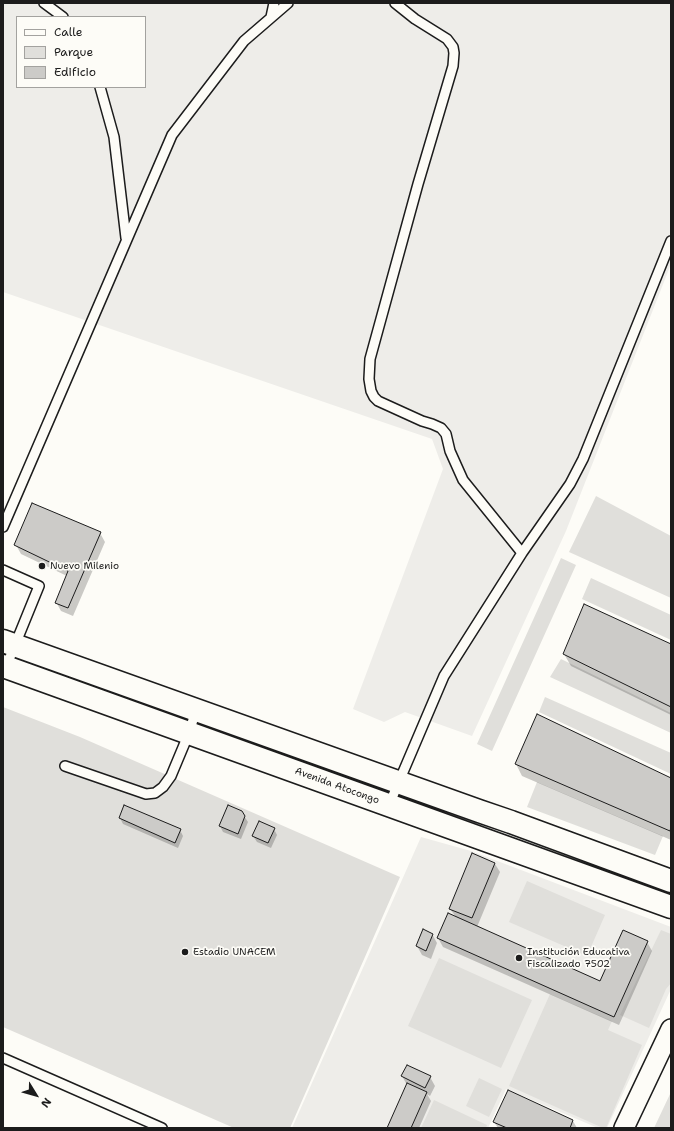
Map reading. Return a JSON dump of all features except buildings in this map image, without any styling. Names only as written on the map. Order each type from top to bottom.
[{"type":"main road","points":[[9,643],[671,880]]},
{"type":"main road","name":"Avenida Atocongo","points":[[4,667],[389,804],[671,907]]},
{"type":"main road","points":[[351,791],[360,768]]},
{"type":"main road","points":[[472,835],[478,811]]},
{"type":"street","points":[[624,1128],[671,1029]]},
{"type":"lane","points":[[44,3],[61,16]]},
{"type":"lane","points":[[271,17],[274,3]]},
{"type":"lane","points":[[3,527],[172,135],[244,41],[288,3]]},
{"type":"lane","points":[[395,3],[415,19],[447,38],[453,47],[454,54],[453,66],[418,184],[370,359],[369,379],[371,391],[378,401],[441,428],[446,434],[450,451],[464,480],[522,553]]},
{"type":"lane","points":[[100,88],[114,137],[126,240]]},
{"type":"lane","points":[[389,804],[397,782],[444,676],[522,553],[570,484],[583,459],[671,241]]},
{"type":"lane","points":[[3,570],[39,586],[9,643],[4,667]]},
{"type":"lane","points":[[65,766],[146,794],[155,793],[163,787],[171,776],[189,733],[196,710]]},
{"type":"lane","points":[[3,1058],[162,1128]]},
{"type":"shaded area","points":[[3,3],[671,3],[671,264],[566,531],[472,736],[405,712],[384,722],[353,709],[443,469],[432,439],[3,292]]},
{"type":"shaded area","name":"Institución Educativa Fiscalizado 7502","points":[[421,837],[471,851],[671,927],[671,989],[607,1128],[598,1128],[506,1089],[488,1128],[292,1128]]},
{"type":"green space","points":[[596,496],[671,536],[671,598],[569,552]]},
{"type":"green space","points":[[561,558],[576,565],[492,751],[477,744]]},
{"type":"green space","points":[[591,578],[671,615],[671,640],[582,599]]},
{"type":"green space","points":[[561,659],[671,713],[671,733],[550,677]]},
{"type":"green space","points":[[545,697],[671,753],[671,774],[539,712]]},
{"type":"green space","name":"Estadio UNACEM","points":[[3,707],[80,737],[400,877],[290,1128],[234,1128],[3,1027]]},
{"type":"green space","points":[[537,782],[663,836],[655,855],[527,807]]},
{"type":"green space","points":[[527,881],[605,915],[587,956],[509,922]]},
{"type":"green space","points":[[661,930],[671,934],[671,983],[666,989],[649,1028],[620,1015]]},
{"type":"green space","points":[[439,958],[532,1000],[501,1068],[408,1026]]},
{"type":"green space","points":[[550,994],[612,1021],[608,1030],[642,1045],[606,1128],[509,1086]]},
{"type":"green space","points":[[479,1078],[502,1089],[489,1117],[466,1106]]},
{"type":"green space","points":[[671,1092],[671,1128],[654,1128]]},
{"type":"green space","points":[[434,1100],[487,1125],[486,1128],[421,1128]]},
{"type":"place","name":"Nuevo Milenio","points":[[42,566]]},
{"type":"place","name":"Estadio UNACEM","points":[[185,952]]},
{"type":"place","name":"Institución Educativa Fiscalizado 7502","points":[[519,958]]}]
